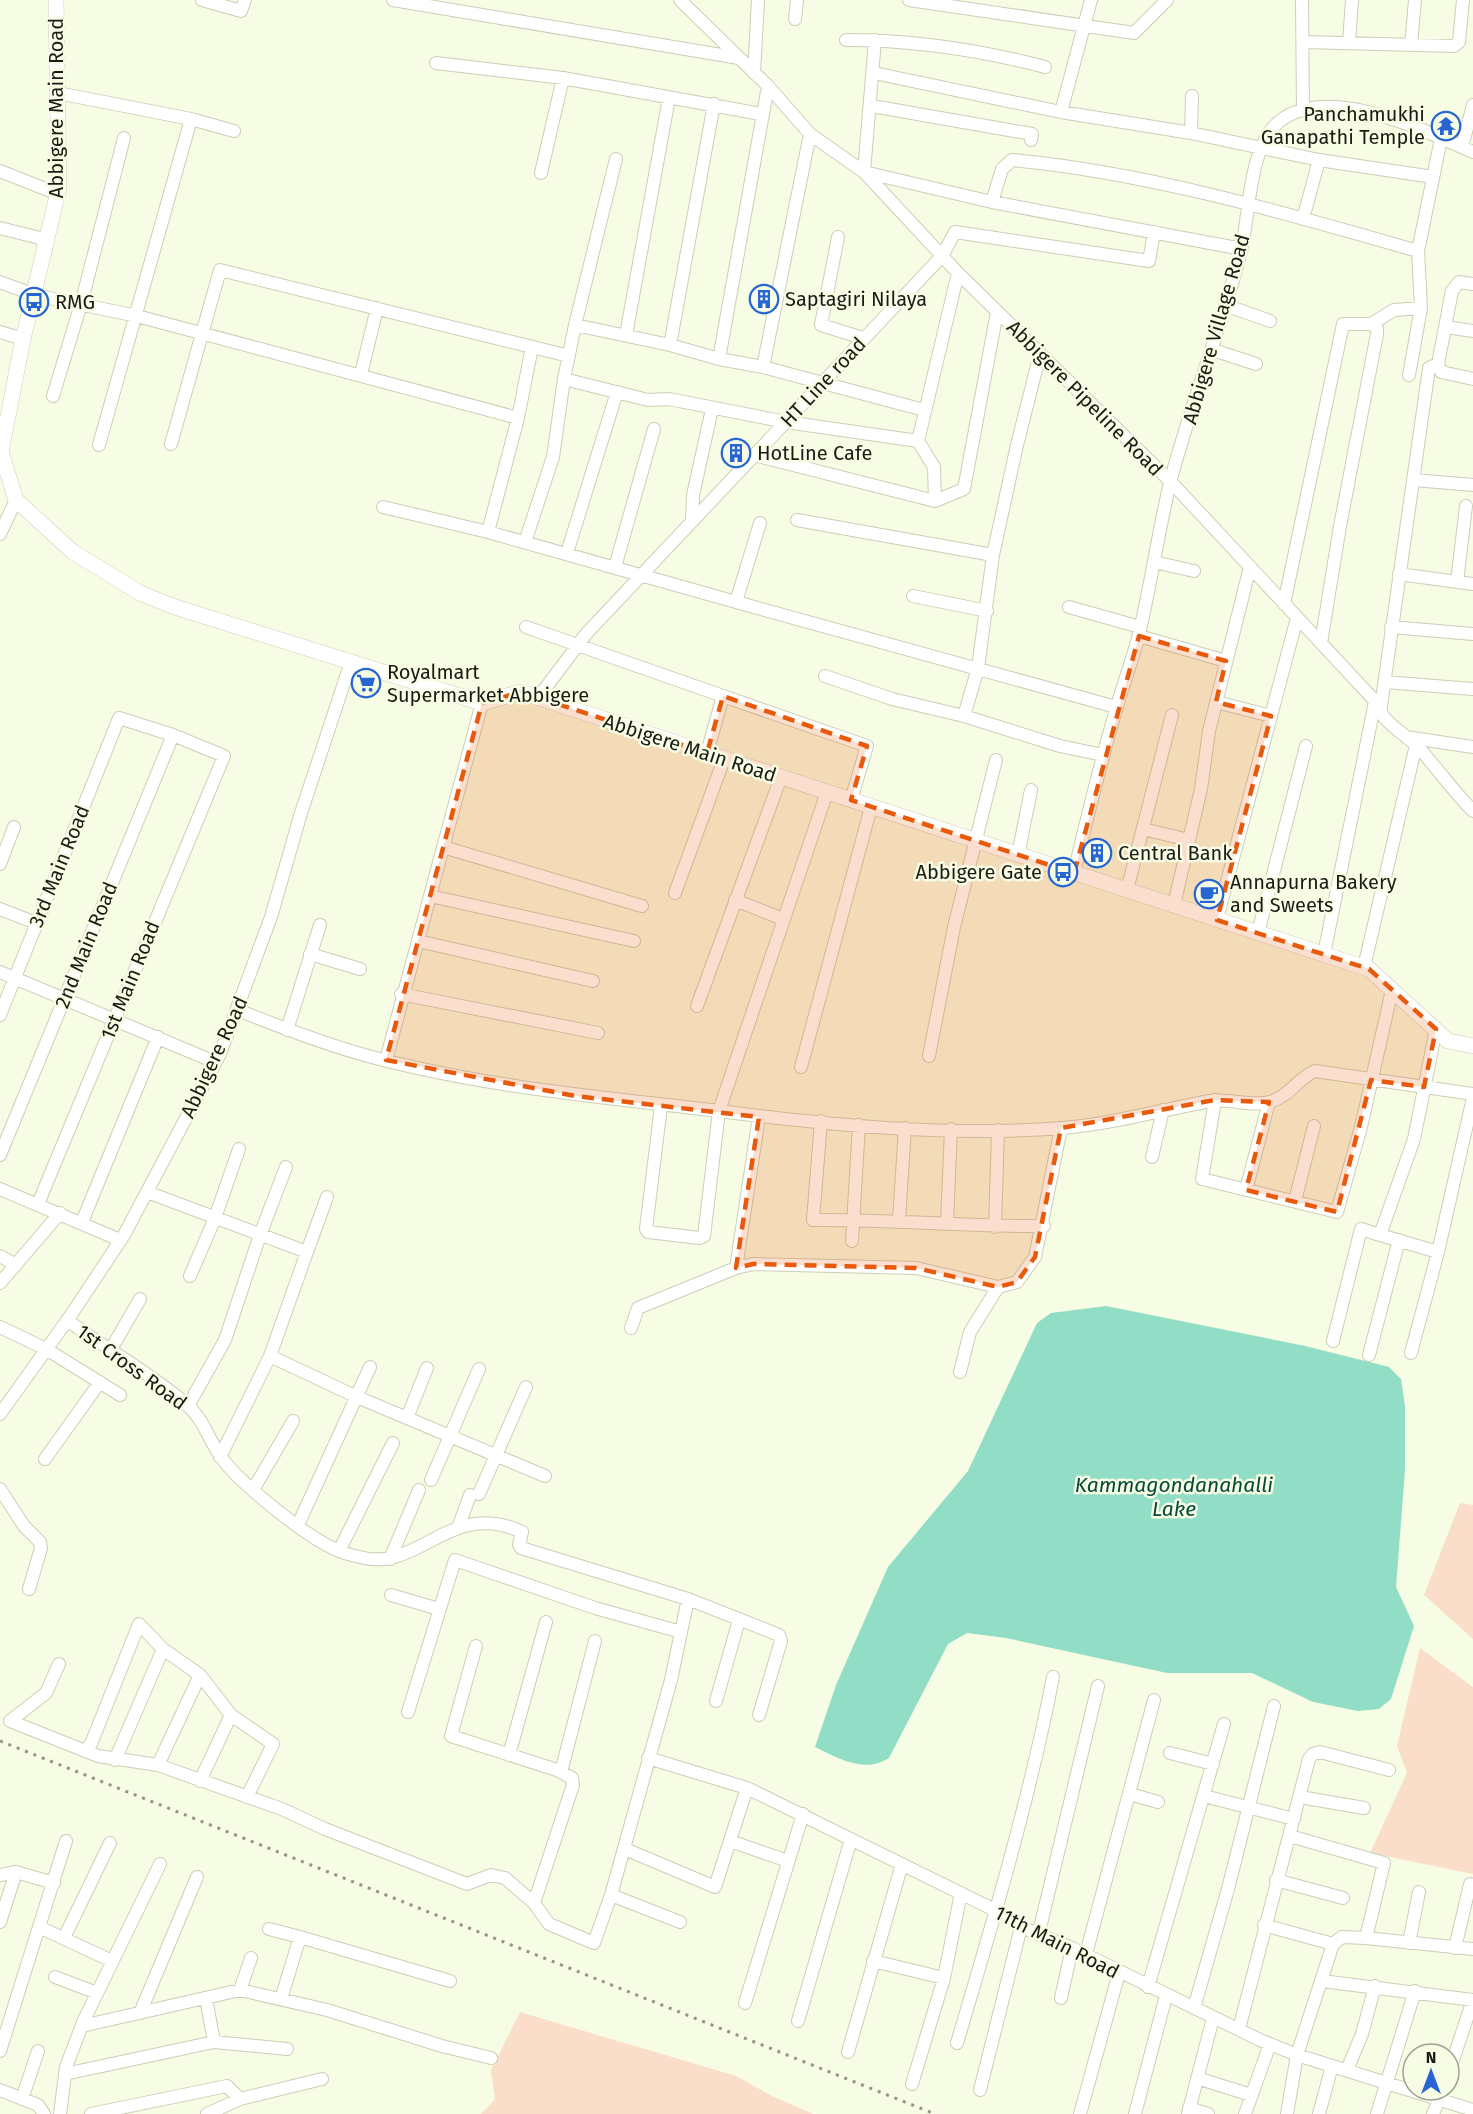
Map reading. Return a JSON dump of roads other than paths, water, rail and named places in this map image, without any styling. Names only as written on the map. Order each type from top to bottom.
[{"type":"main road","name":"Abbigere Main Road","points":[[16,500],[2,462],[1,452],[23,339],[58,194],[56,0]]},
{"type":"main road","points":[[16,500],[73,552],[140,593],[482,703]]},
{"type":"main road","name":"Abbigere Main Road","points":[[482,703],[521,692],[1364,967],[1448,1041],[1473,1046]]},
{"type":"street","points":[[202,0],[241,11],[245,0]]},
{"type":"street","points":[[393,0],[739,58]]},
{"type":"street","name":"Abbigere Pipeline Road","points":[[680,0],[768,86],[810,134],[864,172],[958,273],[1171,482],[1375,701],[1379,714],[1402,737],[1416,746],[1471,806]]},
{"type":"street","points":[[754,73],[758,0]]},
{"type":"street","points":[[795,19],[797,0]]},
{"type":"street","points":[[909,0],[1134,33],[1167,0]]},
{"type":"street","points":[[1061,112],[1091,0]]},
{"type":"street","points":[[1302,0],[1303,110]]},
{"type":"street","points":[[1349,43],[1352,0]]},
{"type":"street","points":[[1411,45],[1415,0]]},
{"type":"street","points":[[1304,42],[1457,45],[1463,0]]},
{"type":"street","points":[[846,40],[875,40],[1003,56],[1045,67]]},
{"type":"street","points":[[875,40],[872,106],[864,172],[992,202],[1242,249]]},
{"type":"street","points":[[436,63],[563,78],[761,114]]},
{"type":"street","points":[[874,73],[1061,112],[1191,133],[1319,159],[1433,177]]},
{"type":"street","points":[[541,173],[563,78]]},
{"type":"street","points":[[719,359],[761,114],[768,86]]},
{"type":"street","points":[[58,93],[190,119],[234,131]]},
{"type":"street","points":[[1191,133],[1192,96]]},
{"type":"street","points":[[626,335],[669,98]]},
{"type":"street","points":[[670,345],[714,104]]},
{"type":"street","points":[[1468,149],[1473,105]]},
{"type":"street","points":[[872,106],[1032,134],[1031,140]]},
{"type":"street","name":"Abbigere Village Road","points":[[1074,873],[1103,755],[1139,632],[1171,482],[1242,249],[1248,206],[1268,135],[1281,120],[1303,110],[1321,107],[1392,118],[1468,149]]},
{"type":"street","points":[[99,445],[137,316],[190,119]]},
{"type":"street","points":[[764,368],[810,134]]},
{"type":"street","points":[[52,396],[81,304],[124,138]]},
{"type":"street","points":[[1409,375],[1421,308],[1418,250],[1441,139]]},
{"type":"street","points":[[525,542],[553,457],[564,380],[575,325],[616,159]]},
{"type":"street","points":[[1303,219],[1319,159]]},
{"type":"street","points":[[992,202],[1002,169],[1012,160],[1107,173],[1303,219],[1418,250]]},
{"type":"street","points":[[0,171],[58,194]]},
{"type":"street","points":[[0,228],[40,238],[46,249]]},
{"type":"street","name":"HT Line road","points":[[538,698],[578,644],[942,256],[955,232],[1149,261],[1155,232]]},
{"type":"street","points":[[838,237],[821,325],[864,338]]},
{"type":"street","points":[[171,444],[220,270],[569,356]]},
{"type":"street","points":[[936,501],[934,467],[918,441],[958,273]]},
{"type":"street","points":[[0,282],[35,295],[137,316],[361,374],[518,418]]},
{"type":"street","points":[[1473,284],[1455,284],[1438,364],[1441,372],[1447,376],[1473,379]]},
{"type":"street","points":[[1225,305],[1270,321]]},
{"type":"street","points":[[361,374],[377,308]]},
{"type":"street","points":[[1284,604],[1343,324],[1371,324],[1394,310],[1421,308]]},
{"type":"street","points":[[754,455],[936,501],[964,489],[998,312]]},
{"type":"street","points":[[1321,643],[1340,525],[1377,334],[1377,328],[1371,324]]},
{"type":"street","points":[[575,325],[670,345],[924,410]]},
{"type":"street","points":[[1446,327],[1473,332]]},
{"type":"street","points":[[0,332],[23,339]]},
{"type":"street","points":[[488,532],[518,418],[532,347]]},
{"type":"street","points":[[1213,350],[1256,364]]},
{"type":"street","points":[[964,716],[978,668],[993,555],[1040,354]]},
{"type":"street","points":[[1379,714],[1429,368],[1438,364]]},
{"type":"street","points":[[564,380],[648,400],[669,399],[786,422],[918,441]]},
{"type":"street","points":[[567,553],[617,392]]},
{"type":"street","points":[[692,521],[693,495],[712,409]]},
{"type":"street","points":[[615,567],[654,429]]},
{"type":"street","points":[[1414,480],[1473,485]]},
{"type":"street","points":[[0,534],[16,500]]},
{"type":"street","points":[[1457,582],[1466,506]]},
{"type":"street","points":[[383,507],[567,553],[1116,707]]},
{"type":"street","points":[[796,520],[993,555]]},
{"type":"street","points":[[736,602],[760,523]]},
{"type":"street","points":[[1155,562],[1194,571]]},
{"type":"street","points":[[1174,905],[1201,789],[1209,730],[1250,567]]},
{"type":"street","points":[[1399,574],[1473,584]]},
{"type":"street","points":[[913,596],[987,611]]},
{"type":"street","points":[[1069,607],[1226,661]]},
{"type":"street","points":[[1217,920],[1298,618]]},
{"type":"street","points":[[526,627],[867,746],[851,800]]},
{"type":"street","points":[[1391,627],[1473,634]]},
{"type":"street","name":"Abbigere Road","points":[[0,1414],[120,1240],[216,1062],[238,1010],[271,917],[301,813],[351,662]]},
{"type":"street","points":[[825,676],[892,699],[964,716],[1060,746],[1103,755]]},
{"type":"street","points":[[1385,682],[1473,689]]},
{"type":"street","points":[[707,753],[723,696]]},
{"type":"street","points":[[1324,954],[1375,701]]},
{"type":"street","points":[[1216,702],[1271,716]]},
{"type":"street","points":[[386,1060],[482,703]]},
{"type":"street","points":[[1127,890],[1172,715]]},
{"type":"street","name":"3rd Main Road","points":[[0,1015],[119,718],[173,735]]},
{"type":"street","name":"1st Main Road","points":[[38,1204],[224,756],[173,735]]},
{"type":"street","name":"2nd Main Road","points":[[0,1155],[173,735]]},
{"type":"street","points":[[1402,737],[1473,747]]},
{"type":"street","points":[[1258,933],[1306,746]]},
{"type":"street","points":[[1364,967],[1416,746]]},
{"type":"street","points":[[675,893],[724,759]]},
{"type":"street","points":[[928,1056],[954,927],[996,760]]},
{"type":"street","points":[[697,1006],[781,777]]},
{"type":"street","points":[[1018,855],[1031,790]]},
{"type":"street","points":[[661,1106],[646,1229],[648,1232],[700,1238],[704,1236],[719,1112],[827,792]]},
{"type":"street","points":[[801,1067],[871,807]]},
{"type":"street","points":[[0,864],[14,827]]},
{"type":"street","points":[[1143,829],[1189,840]]},
{"type":"street","points":[[443,847],[642,906]]},
{"type":"street","points":[[430,896],[634,941]]},
{"type":"street","points":[[735,900],[783,919]]},
{"type":"street","points":[[0,909],[36,922]]},
{"type":"street","points":[[287,1030],[320,925]]},
{"type":"street","points":[[418,941],[593,981]]},
{"type":"street","points":[[310,954],[360,969]]},
{"type":"street","points":[[0,972],[216,1062]]},
{"type":"street","points":[[1215,1100],[1202,1179],[1337,1212],[1392,990]]},
{"type":"street","points":[[402,994],[598,1034]]},
{"type":"street","points":[[238,1010],[287,1030],[386,1060],[575,1096],[759,1117],[859,1125],[998,1130],[1061,1128],[1215,1100],[1269,1102],[1287,1095],[1308,1074],[1315,1071],[1473,1096],[1438,1252],[1411,1353]]},
{"type":"street","points":[[1380,1234],[1414,1139],[1436,1029]]},
{"type":"street","points":[[82,1222],[158,1037]]},
{"type":"street","points":[[1246,1190],[1269,1102]]},
{"type":"street","points":[[1152,1157],[1163,1110]]},
{"type":"street","points":[[736,1268],[759,1117]]},
{"type":"street","points":[[821,1122],[813,1220],[899,1220],[995,1227],[1044,1226]]},
{"type":"street","points":[[852,1241],[859,1125]]},
{"type":"street","points":[[1295,1201],[1314,1126]]},
{"type":"street","points":[[899,1220],[905,1128]]},
{"type":"street","points":[[631,1328],[638,1308],[736,1268],[753,1264],[916,1268],[998,1287],[1017,1282],[1031,1266],[1044,1226],[1061,1128]]},
{"type":"street","points":[[947,1223],[951,1129]]},
{"type":"street","points":[[995,1227],[998,1130]]},
{"type":"street","points":[[190,1276],[215,1218],[239,1149]]},
{"type":"street","points":[[188,1406],[225,1340],[260,1234],[286,1167]]},
{"type":"street","points":[[0,1189],[120,1240]]},
{"type":"street","points":[[147,1192],[307,1252]]},
{"type":"street","points":[[220,1457],[270,1356],[327,1197]]},
{"type":"street","points":[[0,1283],[60,1213]]},
{"type":"street","points":[[1333,1341],[1361,1229],[1438,1252]]},
{"type":"street","points":[[1369,1355],[1399,1240]]},
{"type":"street","points":[[0,1256],[16,1265]]},
{"type":"street","points":[[960,1372],[970,1332],[998,1287]]},
{"type":"street","points":[[110,1352],[140,1299]]},
{"type":"street","name":"1st Cross Road","points":[[67,1320],[188,1406],[207,1430],[220,1457],[237,1477],[298,1525],[339,1551],[367,1558],[390,1559],[458,1528],[481,1522],[507,1525],[533,1552],[688,1599],[780,1636],[759,1715]]},
{"type":"street","points":[[0,1327],[46,1349],[120,1395]]},
{"type":"street","points":[[270,1356],[357,1397],[545,1476]]},
{"type":"street","points":[[298,1525],[370,1367]]},
{"type":"street","points":[[407,1418],[427,1368]]},
{"type":"street","points":[[431,1480],[479,1369]]},
{"type":"street","points":[[45,1459],[100,1382]]},
{"type":"street","points":[[458,1528],[496,1455],[526,1387]]},
{"type":"street","points":[[254,1490],[293,1421]]},
{"type":"street","points":[[339,1551],[393,1443]]},
{"type":"street","points":[[0,1489],[24,1526],[40,1542],[41,1548],[29,1589]]},
{"type":"street","points":[[390,1559],[419,1490]]},
{"type":"street","points":[[408,1712],[455,1560],[595,1608],[681,1632]]},
{"type":"street","points":[[392,1595],[440,1609]]},
{"type":"street","points":[[5,1719],[85,1751],[114,1760],[158,1766],[282,1809],[467,1884],[491,1875],[505,1878],[534,1903],[549,1924],[594,1943],[625,1849],[671,1680],[688,1599]]},
{"type":"street","points":[[716,1701],[739,1620]]},
{"type":"street","points":[[509,1755],[546,1622]]},
{"type":"street","points":[[85,1751],[91,1744],[123,1671],[140,1624],[163,1649],[200,1675],[231,1715],[273,1744],[247,1797]]},
{"type":"street","points":[[561,1772],[595,1641]]},
{"type":"street","points":[[476,1646],[451,1736],[561,1772],[572,1778],[573,1785],[534,1903]]},
{"type":"street","points":[[114,1760],[163,1649]]},
{"type":"street","points":[[5,1719],[46,1693],[59,1664]]},
{"type":"street","points":[[158,1766],[200,1675]]},
{"type":"street","points":[[957,2043],[996,1911],[1037,1758],[1053,1677]]},
{"type":"street","points":[[1039,1932],[1098,1686]]},
{"type":"street","points":[[1086,1954],[1154,1700]]},
{"type":"street","points":[[1194,2008],[1274,1706]]},
{"type":"street","points":[[200,1781],[231,1715]]},
{"type":"street","points":[[1148,1987],[1224,1724]]},
{"type":"street","points":[[1239,2029],[1264,1925],[1290,1836],[1309,1759],[1313,1754],[1320,1752],[1389,1770]]},
{"type":"street","points":[[1170,1753],[1213,1764]]},
{"type":"street","name":"11th Main Road","points":[[648,1758],[747,1788],[1019,1922],[1022,1927],[1039,1932],[1086,1954],[1166,1996],[1270,2044],[1332,2066],[1401,2086]]},
{"type":"street","points":[[625,1849],[715,1887],[747,1788]]},
{"type":"street","points":[[1130,1794],[1158,1802]]},
{"type":"street","points":[[1204,1796],[1294,1819]]},
{"type":"street","points":[[1300,1797],[1364,1808]]},
{"type":"street","points":[[746,2003],[803,1814]]},
{"type":"street","points":[[1290,1836],[1384,1863],[1366,1938]]},
{"type":"street","points":[[798,2021],[851,1839]]},
{"type":"street","points":[[0,2051],[66,1841]]},
{"type":"street","points":[[730,1842],[788,1861]]},
{"type":"street","points":[[64,1938],[110,1843]]},
{"type":"street","points":[[60,2114],[65,2074],[82,2026],[160,1864]]},
{"type":"street","points":[[848,2052],[902,1864]]},
{"type":"street","points":[[0,1875],[16,1872],[54,1883]]},
{"type":"street","points":[[0,1922],[16,1872]]},
{"type":"street","points":[[140,2013],[197,1877]]},
{"type":"street","points":[[1276,1880],[1343,1898]]},
{"type":"street","points":[[1455,1948],[1470,1884]]},
{"type":"street","points":[[1409,1943],[1419,1892]]},
{"type":"street","points":[[912,2084],[944,1978],[961,1893]]},
{"type":"street","points":[[610,1895],[680,1922]]},
{"type":"street","points":[[1264,1925],[1333,1944]]},
{"type":"street","points":[[39,1927],[112,1961]]},
{"type":"street","points":[[980,2090],[1022,1927]]},
{"type":"street","points":[[269,1929],[450,1981]]},
{"type":"street","points":[[281,1999],[300,1937]]},
{"type":"street","points":[[1287,2114],[1298,2055],[1333,1944],[1342,1937],[1473,1949]]},
{"type":"street","points":[[1061,1998],[1072,1948]]},
{"type":"street","points":[[240,1990],[251,1958]]},
{"type":"street","points":[[873,1961],[944,1978]]},
{"type":"street","points":[[1080,2114],[1119,1972]]},
{"type":"street","points":[[55,1977],[97,1993]]},
{"type":"street","points":[[1322,1981],[1473,2000],[1459,2042]]},
{"type":"street","points":[[1347,2070],[1362,2034],[1376,1986]]},
{"type":"street","points":[[82,2026],[240,1990],[327,2010],[442,2046],[491,2058]]},
{"type":"street","points":[[1377,2114],[1415,1991]]},
{"type":"street","points":[[1135,2114],[1166,1996]]},
{"type":"street","points":[[206,1998],[214,2042]]},
{"type":"street","points":[[1208,2114],[1189,2111],[1213,2018]]},
{"type":"street","points":[[65,2074],[214,2042],[287,2049]]},
{"type":"street","points":[[1245,2114],[1270,2044]]},
{"type":"street","points":[[22,2099],[38,2051]]},
{"type":"street","points":[[1319,2114],[1332,2066]]},
{"type":"street","points":[[1197,2078],[1251,2095]]},
{"type":"street","points":[[207,2114],[240,2099],[322,2079]]},
{"type":"street","points":[[91,2114],[227,2086],[240,2099]]},
{"type":"street","points":[[0,2090],[38,2105],[44,2114]]},
{"type":"street","name":"11th Main Road","points":[[1454,2102],[1473,2112]]},
{"type":"water","name":"Kammagondanahalli Lake","points":[[1106,1306],[1305,1346],[1389,1367],[1401,1379],[1405,1406],[1405,1470],[1396,1587],[1414,1626],[1391,1699],[1379,1709],[1358,1711],[1313,1702],[1252,1673],[1167,1673],[1006,1638],[967,1633],[948,1644],[889,1758],[870,1765],[851,1763],[815,1747],[836,1685],[888,1567],[968,1471],[1037,1323],[1051,1313]]},
{"type":"railway","points":[[0,1741],[935,2114]]},
{"type":"place","name":"Panchamukhi Ganapathi Temple","points":[[1446,126]]},
{"type":"place","name":"Saptagiri Nilaya","points":[[764,299]]},
{"type":"place","name":"RMG","points":[[34,302]]},
{"type":"place","name":"HotLine Cafe","points":[[736,453]]},
{"type":"place","name":"Royalmart Supermarket Abbigere","points":[[366,683]]},
{"type":"place","name":"Central Bank","points":[[1097,853]]},
{"type":"place","name":"Abbigere Gate","points":[[1063,872]]},
{"type":"place","name":"Annapurna Bakery and Sweets","points":[[1209,894]]}]
